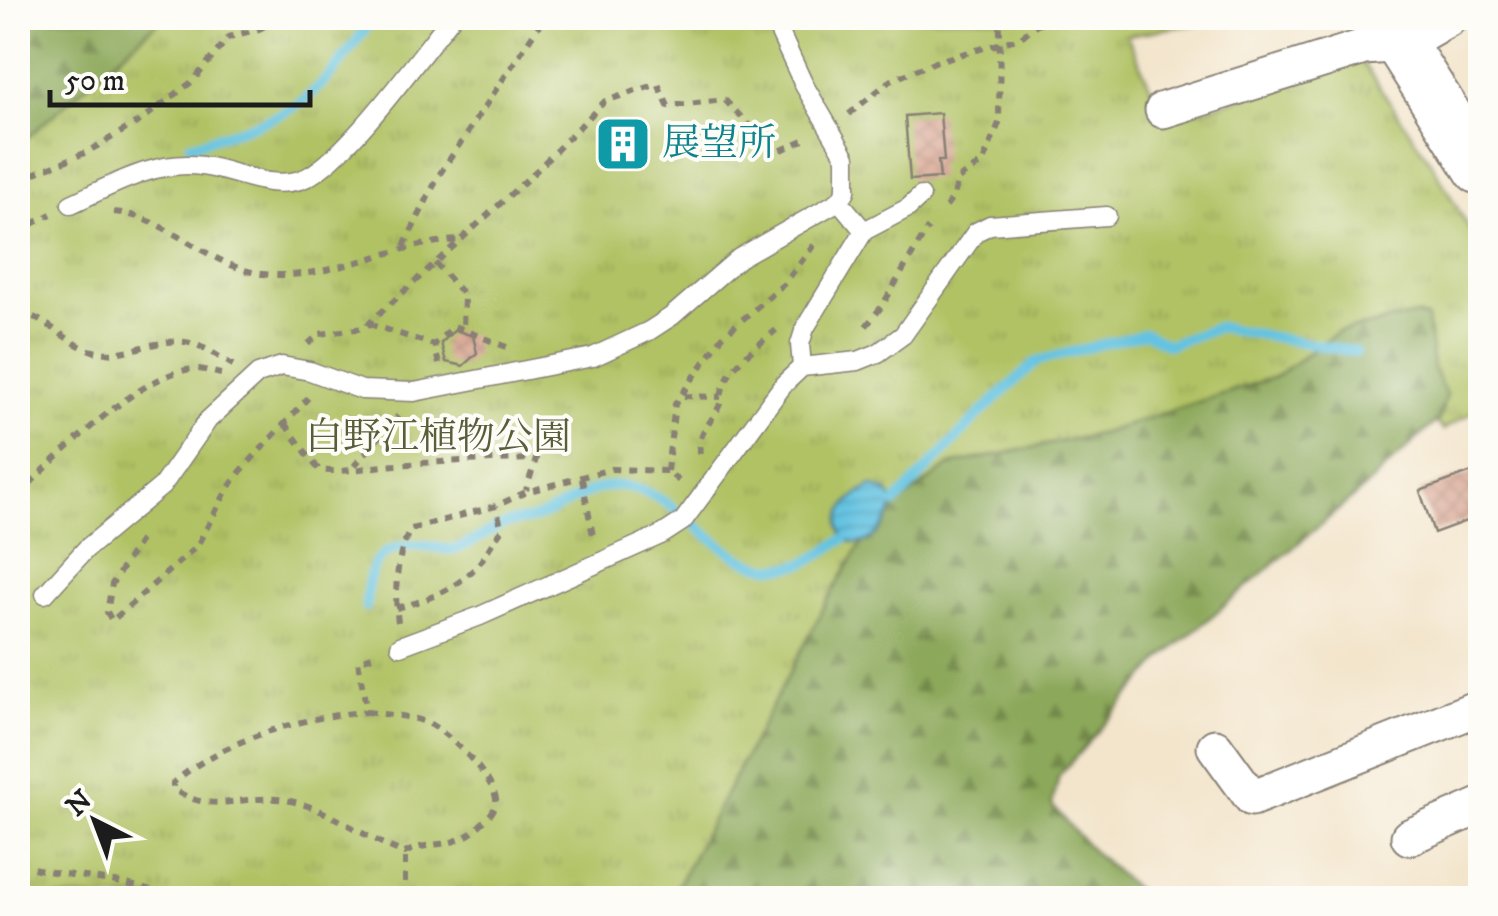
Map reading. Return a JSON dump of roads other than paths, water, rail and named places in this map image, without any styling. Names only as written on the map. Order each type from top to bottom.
[{"type":"street","points":[[1163,110],[1374,44],[1393,31],[1448,18]]},
{"type":"street","points":[[1393,31],[1480,169]]},
{"type":"street","points":[[1216,747],[1252,798],[1480,708]]},
{"type":"street","points":[[1408,837],[1480,806]]},
{"type":"lane","points":[[70,204],[150,169],[180,165],[204,166],[274,184],[303,180],[346,149],[451,18]]},
{"type":"lane","points":[[45,594],[86,549],[162,486],[208,420],[250,379],[282,366],[362,390],[416,392],[572,363],[649,331],[739,258],[832,206],[846,191],[846,157],[804,85],[773,18]]},
{"type":"lane","points":[[802,367],[800,344],[804,328],[864,231],[908,208],[921,196]]},
{"type":"lane","points":[[832,206],[864,231]]},
{"type":"lane","points":[[400,646],[480,616],[663,534],[695,504],[784,384],[802,367],[858,362],[892,345],[976,232],[990,225],[1107,216]]},
{"type":"water","points":[[873,486],[887,492],[895,503],[882,528],[868,540],[855,543],[845,538],[840,528],[842,514],[852,499]]},
{"type":"waterway","points":[[190,145],[263,121],[301,102],[331,74],[373,18]]},
{"type":"waterway","points":[[895,503],[1037,361],[1145,333],[1168,345],[1218,327],[1356,352]]},
{"type":"waterway","points":[[506,524],[536,518],[600,488],[622,486],[646,492],[728,550],[749,562],[772,568],[803,563],[844,539]]},
{"type":"waterway","points":[[366,607],[369,579],[378,559],[386,552],[409,546],[456,549],[498,527]]},
{"type":"place","name":"展望所","points":[[623,144]]},
{"type":"park label","name":"白野江植物公園","points":[[438,438]]}]
